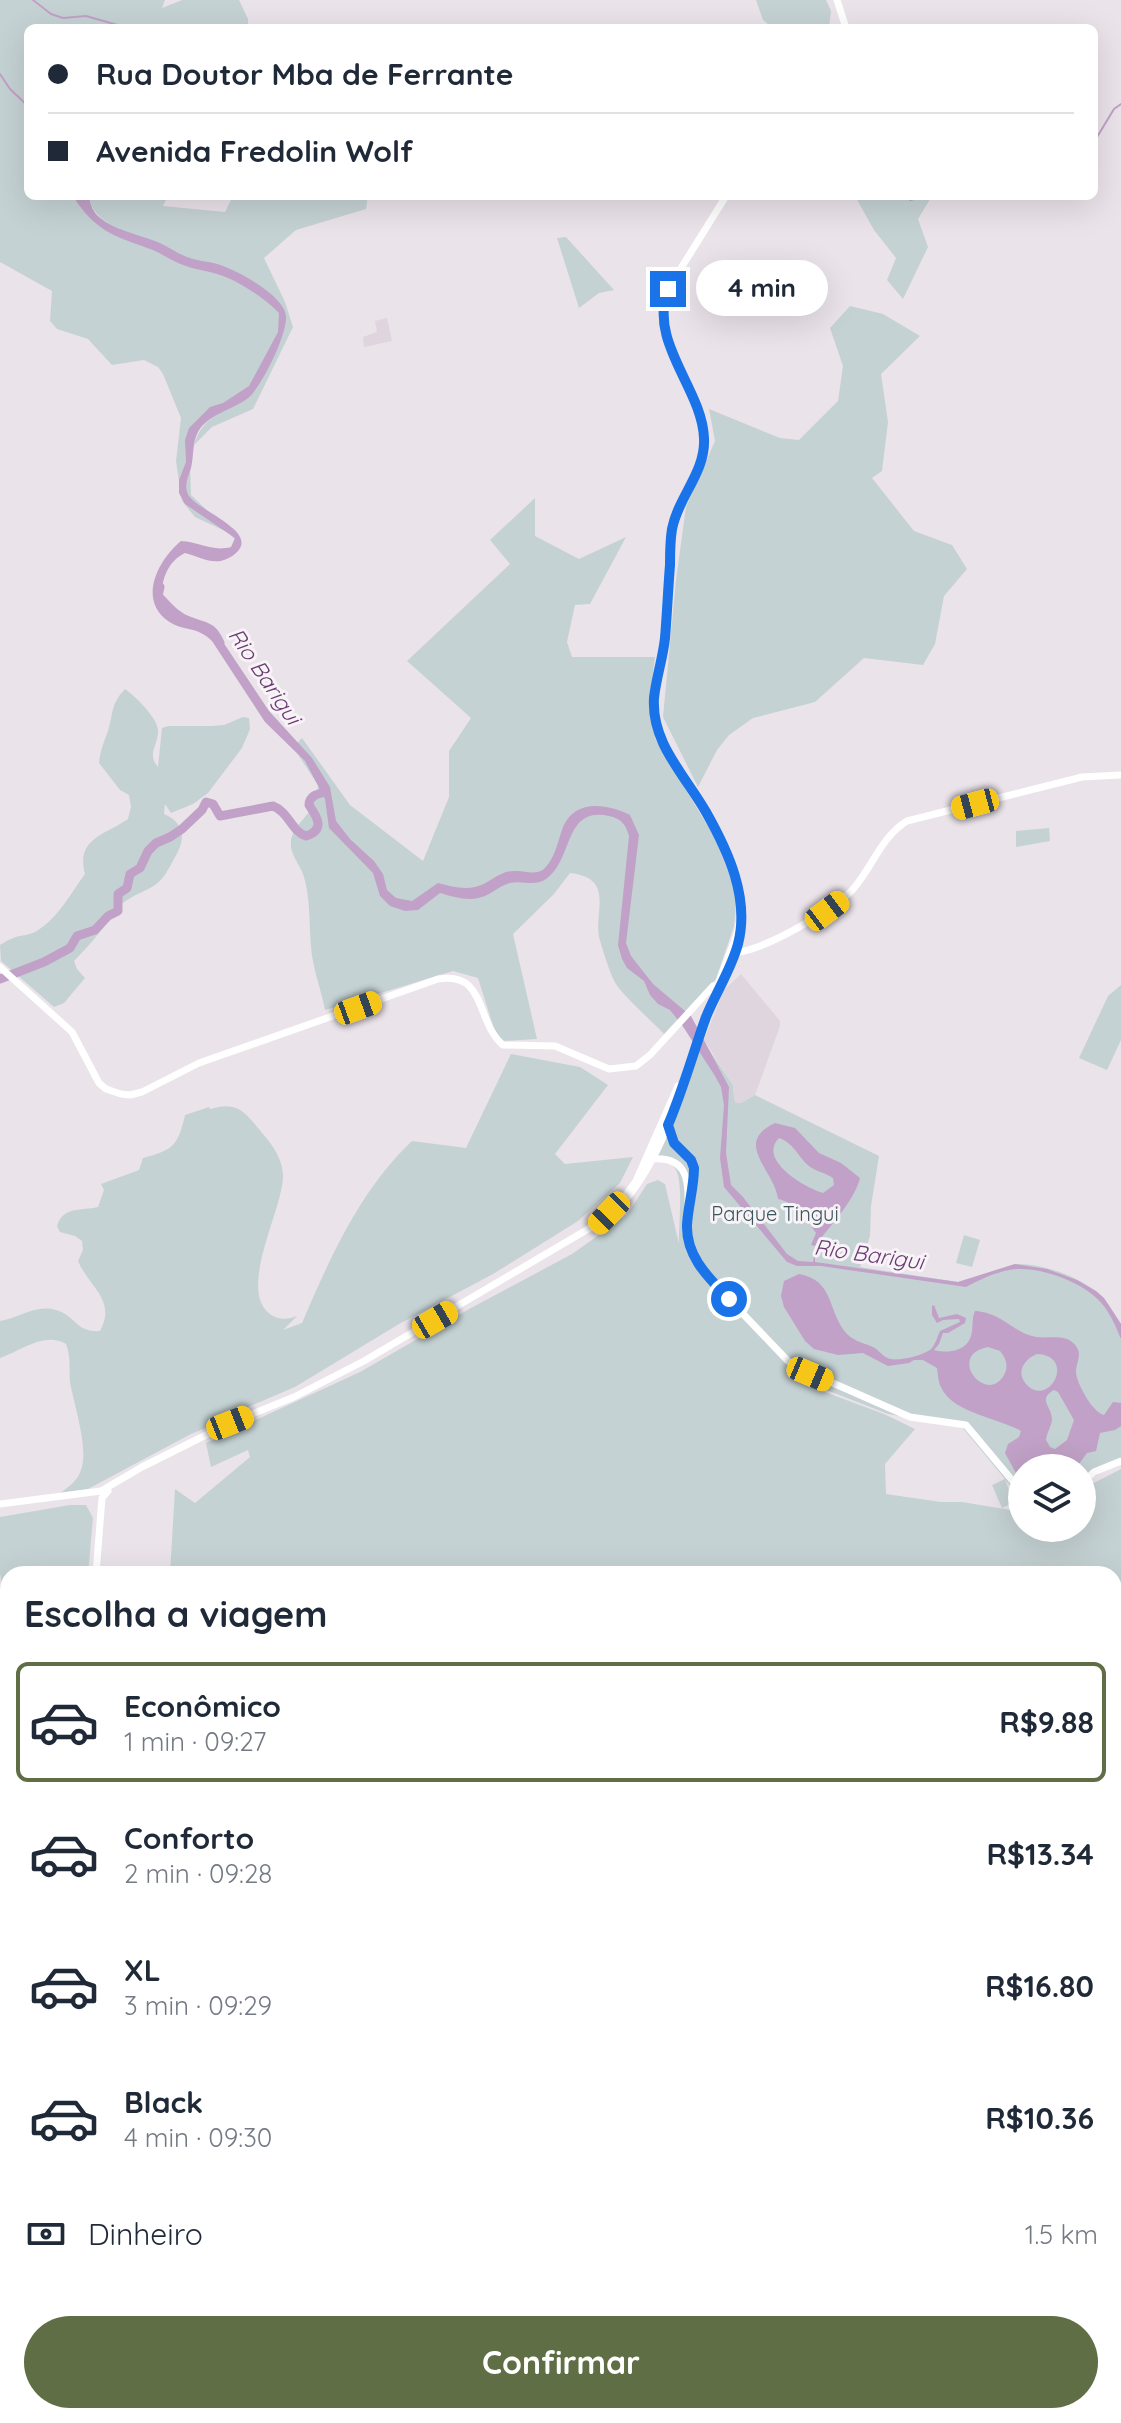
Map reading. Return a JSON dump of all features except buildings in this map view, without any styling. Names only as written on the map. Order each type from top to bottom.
[{"type":"main road","points":[[837,0],[845,24]]},
{"type":"main road","points":[[707,1015],[722,986],[733,949],[741,914],[738,884],[705,811],[661,740],[654,699],[664,643],[672,529],[699,467],[705,440],[701,419],[669,343],[663,317],[664,305],[668,289],[724,200]]},
{"type":"main road","points":[[733,949],[755,948],[827,911],[845,898],[889,835],[907,821],[1082,777],[1121,775]]},
{"type":"main road","points":[[0,1504],[83,1494],[100,1495],[151,1462],[230,1423],[294,1397],[364,1361],[597,1225],[637,1183],[655,1157],[718,982],[733,949]]},
{"type":"main road","points":[[0,967],[72,1032],[99,1083],[106,1089],[130,1095],[226,1053],[438,979],[452,977],[461,979],[472,988],[489,1029],[503,1045],[555,1046],[609,1069],[636,1066],[718,982]]},
{"type":"main road","points":[[692,1011],[696,1008],[707,1015]]},
{"type":"main road","points":[[665,1124],[694,1168],[687,1225]]},
{"type":"main road","points":[[655,1157],[670,1152],[673,1140]]},
{"type":"main road","points":[[655,1157],[675,1162],[683,1169],[687,1179],[687,1225],[691,1249],[705,1274],[788,1361],[810,1374],[901,1414],[966,1425],[1008,1475]]},
{"type":"main road","points":[[1096,1471],[1121,1461]]},
{"type":"main road","points":[[97,1566],[100,1495]]},
{"type":"shaded area","points":[[90,200],[95,213],[112,225],[187,257],[219,264],[240,274],[261,286],[284,309],[286,317],[282,336],[266,373],[248,398],[202,426],[195,441],[187,482],[189,496],[234,530],[240,537],[241,545],[229,558],[217,561],[185,553],[174,561],[167,572],[161,598],[185,622],[207,627],[219,636],[269,711],[312,758],[330,787],[336,821],[374,861],[383,874],[387,890],[396,898],[412,901],[438,883],[470,888],[508,872],[541,871],[551,860],[562,830],[574,813],[582,808],[600,806],[630,815],[639,835],[626,943],[631,956],[653,984],[691,1016],[729,1087],[726,1153],[731,1185],[787,1254],[798,1261],[813,1262],[815,1251],[815,1262],[958,1282],[1015,1264],[1047,1269],[1077,1280],[1104,1298],[1121,1324],[1121,1339],[1096,1297],[1076,1284],[1041,1271],[1006,1271],[966,1287],[821,1266],[797,1266],[787,1262],[724,1187],[720,1158],[724,1105],[721,1087],[682,1025],[670,1010],[658,1004],[644,981],[627,968],[622,959],[618,945],[629,836],[625,825],[617,818],[594,815],[584,819],[576,827],[555,870],[542,881],[510,883],[471,899],[440,893],[418,910],[405,911],[390,906],[380,896],[373,873],[329,828],[325,799],[305,761],[265,722],[212,641],[168,621],[154,602],[153,591],[159,568],[181,541],[224,548],[231,547],[235,538],[185,504],[179,493],[179,480],[186,462],[185,440],[189,428],[210,407],[223,403],[249,386],[278,332],[279,313],[255,293],[228,278],[182,265],[110,233],[93,221],[76,201]]},
{"type":"shaded area","points":[[387,318],[392,341],[364,347],[363,337],[377,332],[375,321]]},
{"type":"shaded area","points":[[741,974],[780,1021],[780,1026],[755,1095],[736,1103],[733,1085],[704,1040],[724,990]]},
{"type":"shaded area","points":[[775,1123],[795,1128],[819,1153],[841,1163],[860,1178],[847,1204],[815,1246],[811,1245],[816,1233],[795,1207],[778,1199],[759,1158],[757,1139]],"holes":[[[779,1138],[809,1166],[833,1178],[834,1185],[823,1193],[786,1172],[774,1155],[774,1146]]]},
{"type":"shaded area","points":[[799,1274],[811,1277],[825,1290],[847,1334],[890,1359],[912,1357],[929,1351],[940,1331],[960,1322],[959,1319],[937,1323],[932,1315],[934,1305],[939,1318],[957,1314],[966,1318],[965,1323],[943,1333],[934,1350],[946,1352],[963,1347],[970,1338],[975,1311],[993,1315],[1028,1335],[1068,1339],[1079,1352],[1076,1375],[1085,1396],[1104,1415],[1113,1402],[1121,1403],[1121,1426],[1100,1433],[1096,1451],[1086,1454],[1008,1454],[1008,1458],[1005,1453],[1008,1444],[1019,1437],[1021,1431],[955,1403],[941,1387],[937,1368],[923,1360],[888,1366],[863,1353],[838,1355],[814,1349],[805,1341],[784,1307],[781,1296],[784,1281]],"holes":[[[988,1347],[1000,1351],[1007,1365],[1006,1372],[997,1383],[988,1385],[980,1382],[970,1368],[970,1359],[976,1352]],[[1037,1354],[1049,1357],[1057,1371],[1050,1386],[1043,1390],[1027,1385],[1021,1371],[1025,1363]],[[1054,1390],[1074,1420],[1067,1440],[1055,1449],[1046,1440],[1052,1420],[1046,1400]]]},
{"type":"green space","points":[[0,0],[165,0],[162,8],[182,0],[239,0],[248,19],[248,24],[24,24],[24,200],[78,200],[99,222],[122,230],[98,215],[90,200],[166,200],[163,206],[225,212],[231,200],[367,200],[366,209],[296,230],[264,258],[293,327],[253,409],[212,427],[194,445],[207,422],[229,409],[196,421],[190,465],[191,495],[214,517],[236,531],[241,539],[240,544],[227,532],[195,517],[182,501],[176,461],[181,418],[158,367],[144,360],[112,365],[88,339],[57,329],[50,321],[52,291],[0,262]]},
{"type":"green space","points":[[756,0],[826,0],[831,11],[829,24],[768,24],[763,20]]},
{"type":"green space","points":[[857,200],[930,200],[918,219],[928,247],[903,299],[887,280],[896,258],[874,230]]},
{"type":"green space","points":[[566,237],[614,290],[599,293],[579,308],[557,238]]},
{"type":"green space","points":[[850,306],[883,314],[920,336],[881,374],[888,422],[882,471],[872,478],[914,531],[952,545],[967,569],[944,596],[935,644],[923,665],[864,658],[815,702],[753,718],[729,735],[717,750],[698,787],[663,717],[686,507],[715,441],[709,409],[780,438],[799,440],[838,401],[843,366],[830,328]]},
{"type":"green space","points":[[535,498],[535,536],[579,559],[626,537],[590,604],[575,605],[567,642],[572,657],[655,657],[650,696],[655,738],[716,840],[737,895],[734,926],[716,979],[664,1034],[616,984],[599,937],[598,889],[593,881],[570,873],[554,894],[513,934],[537,1039],[503,1041],[496,1035],[478,978],[453,971],[325,1010],[313,961],[306,884],[291,845],[293,833],[314,803],[318,785],[293,747],[302,738],[350,805],[423,861],[449,797],[449,751],[471,718],[407,661],[510,564],[490,540]]},
{"type":"green space","points":[[125,689],[145,707],[157,725],[153,757],[158,767],[162,728],[224,725],[243,717],[249,718],[250,729],[242,748],[208,793],[193,804],[171,813],[165,804],[164,814],[177,823],[182,839],[164,877],[121,905],[74,961],[85,978],[64,1003],[54,1007],[1,961],[0,945],[43,927],[63,906],[85,874],[83,862],[89,845],[128,819],[131,807],[129,795],[120,790],[99,763],[115,704]]},
{"type":"green space","points":[[1049,828],[1050,841],[1016,847],[1016,831]]},
{"type":"green space","points":[[1121,985],[1121,1040],[1107,1070],[1079,1058],[1108,996]]},
{"type":"green space","name":"Parque Tingui","points":[[701,1038],[733,1085],[736,1103],[755,1095],[879,1156],[870,1236],[860,1267],[958,1282],[1015,1264],[1036,1266],[1070,1276],[1098,1293],[1121,1324],[1121,1462],[1096,1475],[1096,1454],[1008,1454],[1008,1483],[1005,1480],[1008,1505],[1002,1508],[992,1485],[1005,1479],[962,1427],[888,1414],[801,1380],[806,1385],[915,1429],[885,1464],[886,1494],[1008,1510],[1008,1542],[1096,1542],[1096,1482],[1121,1469],[1121,1566],[170,1566],[175,1489],[195,1503],[250,1457],[248,1450],[211,1467],[206,1443],[360,1372],[572,1254],[627,1215],[647,1184],[658,1180],[665,1184],[679,1244],[679,1180],[677,1171],[669,1164],[654,1159]]},
{"type":"green space","points":[[511,1054],[580,1067],[608,1085],[555,1154],[565,1164],[633,1157],[620,1183],[578,1221],[493,1274],[399,1324],[295,1387],[229,1415],[226,1420],[191,1434],[88,1489],[60,1493],[78,1477],[83,1461],[66,1344],[41,1341],[0,1358],[0,1321],[49,1309],[62,1312],[81,1327],[100,1331],[105,1311],[103,1302],[78,1261],[83,1250],[82,1241],[60,1232],[57,1226],[64,1215],[73,1210],[98,1207],[104,1190],[101,1184],[139,1170],[143,1158],[173,1145],[180,1134],[185,1115],[209,1107],[239,1109],[268,1140],[282,1167],[281,1190],[259,1271],[258,1289],[262,1305],[273,1316],[285,1319],[297,1316],[283,1330],[302,1323],[348,1226],[377,1181],[412,1141],[466,1148]]},
{"type":"green space","points":[[964,1235],[980,1240],[972,1267],[956,1263]]},
{"type":"green space","points":[[86,1505],[93,1518],[89,1566],[0,1566],[0,1517]]},
{"type":"waterway","points":[[33,0],[51,14],[63,18],[86,16],[114,24]]},
{"type":"waterway","points":[[0,74],[24,102]]},
{"type":"waterway","points":[[1098,135],[1114,109],[1121,104]]},
{"type":"waterway","name":"Rio Barigui","points":[[160,587],[158,596],[172,610],[184,619],[211,630],[220,643]]},
{"type":"waterway","points":[[0,979],[70,948],[77,936],[95,930],[108,916],[118,911],[118,894],[127,888],[130,874],[140,868],[148,851],[182,829],[206,802],[213,804],[220,816],[273,806],[306,836],[318,827],[309,805],[310,799],[325,792]]},
{"type":"route","points":[[668,289],[663,317],[669,343],[701,419],[705,440],[699,467],[672,529],[664,643],[654,699],[655,719],[661,740],[705,811],[725,852],[738,884],[741,914],[738,945],[709,1011],[668,1125],[674,1143],[691,1160],[694,1168],[687,1225],[691,1249],[705,1274],[729,1299]]}]
